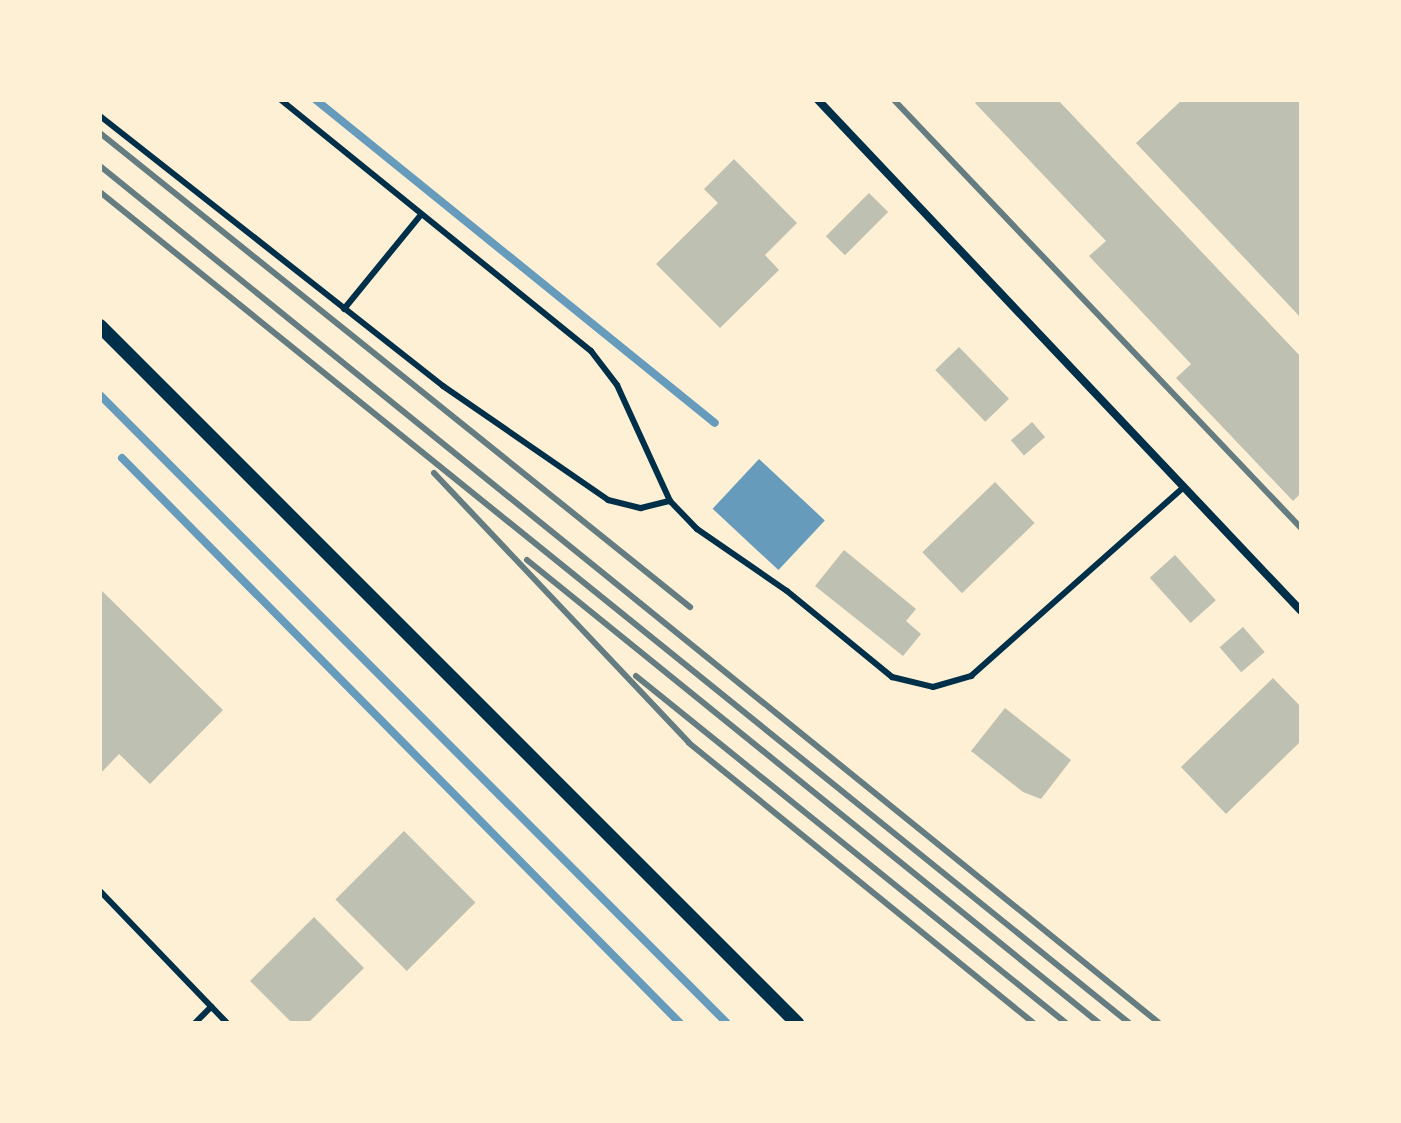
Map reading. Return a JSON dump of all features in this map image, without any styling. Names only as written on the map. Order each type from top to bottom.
[{"type":"street","points":[[818,100],[1301,611]]},
{"type":"street","points":[[100,326],[797,1023]]},
{"type":"lane","points":[[281,100],[419,217],[591,351],[617,385],[670,501],[697,529],[787,591],[892,677],[933,687],[971,676],[1184,487]]},
{"type":"lane","points":[[100,116],[443,386],[608,500],[641,508],[670,501]]},
{"type":"lane","points":[[344,309],[419,217]]},
{"type":"lane","points":[[100,891],[227,1023]]},
{"type":"lane","points":[[195,1023],[211,1007]]},
{"type":"water","points":[[759,459],[825,520],[778,570],[713,509]]},
{"type":"building","points":[[979,100],[1058,100],[1301,357],[1301,493],[1293,501],[1176,378],[1191,364],[1089,256],[1106,241],[975,103]]},
{"type":"building","points":[[1182,100],[1301,100],[1301,318],[1136,143]]},
{"type":"building","points":[[734,159],[797,223],[765,255],[779,270],[720,328],[656,264],[718,203],[704,189]]},
{"type":"building","points":[[869,193],[888,212],[845,255],[826,236]]},
{"type":"building","points":[[959,347],[1009,399],[985,422],[935,370]]},
{"type":"building","points":[[1032,422],[1045,437],[1024,455],[1011,440]]},
{"type":"building","points":[[995,482],[1035,523],[962,593],[922,552]]},
{"type":"building","points":[[844,550],[916,609],[906,621],[921,634],[903,656],[815,586]]},
{"type":"building","points":[[1175,555],[1216,600],[1191,623],[1150,578]]},
{"type":"building","points":[[100,589],[223,710],[150,784],[119,754],[100,774]]},
{"type":"building","points":[[1243,627],[1265,652],[1241,672],[1220,647]]},
{"type":"building","points":[[1273,678],[1301,707],[1301,741],[1226,814],[1181,767]]},
{"type":"building","points":[[1005,708],[1071,760],[1041,799],[1023,792],[971,751]]},
{"type":"building","points":[[404,831],[475,902],[407,971],[335,900]]},
{"type":"building","points":[[314,917],[364,968],[308,1023],[292,1023],[250,981]]},
{"type":"waterway","points":[[316,100],[715,423]]},
{"type":"waterway","points":[[100,395],[727,1023]]},
{"type":"waterway","points":[[122,458],[680,1023]]},
{"type":"railway","points":[[894,100],[1301,528]]},
{"type":"railway","points":[[100,133],[690,607]]},
{"type":"railway","points":[[100,166],[1159,1023]]},
{"type":"railway","points":[[100,192],[1129,1023]]},
{"type":"railway","points":[[434,473],[689,743],[1034,1023]]},
{"type":"railway","points":[[527,560],[1099,1023]]},
{"type":"railway","points":[[636,676],[1066,1023]]}]
